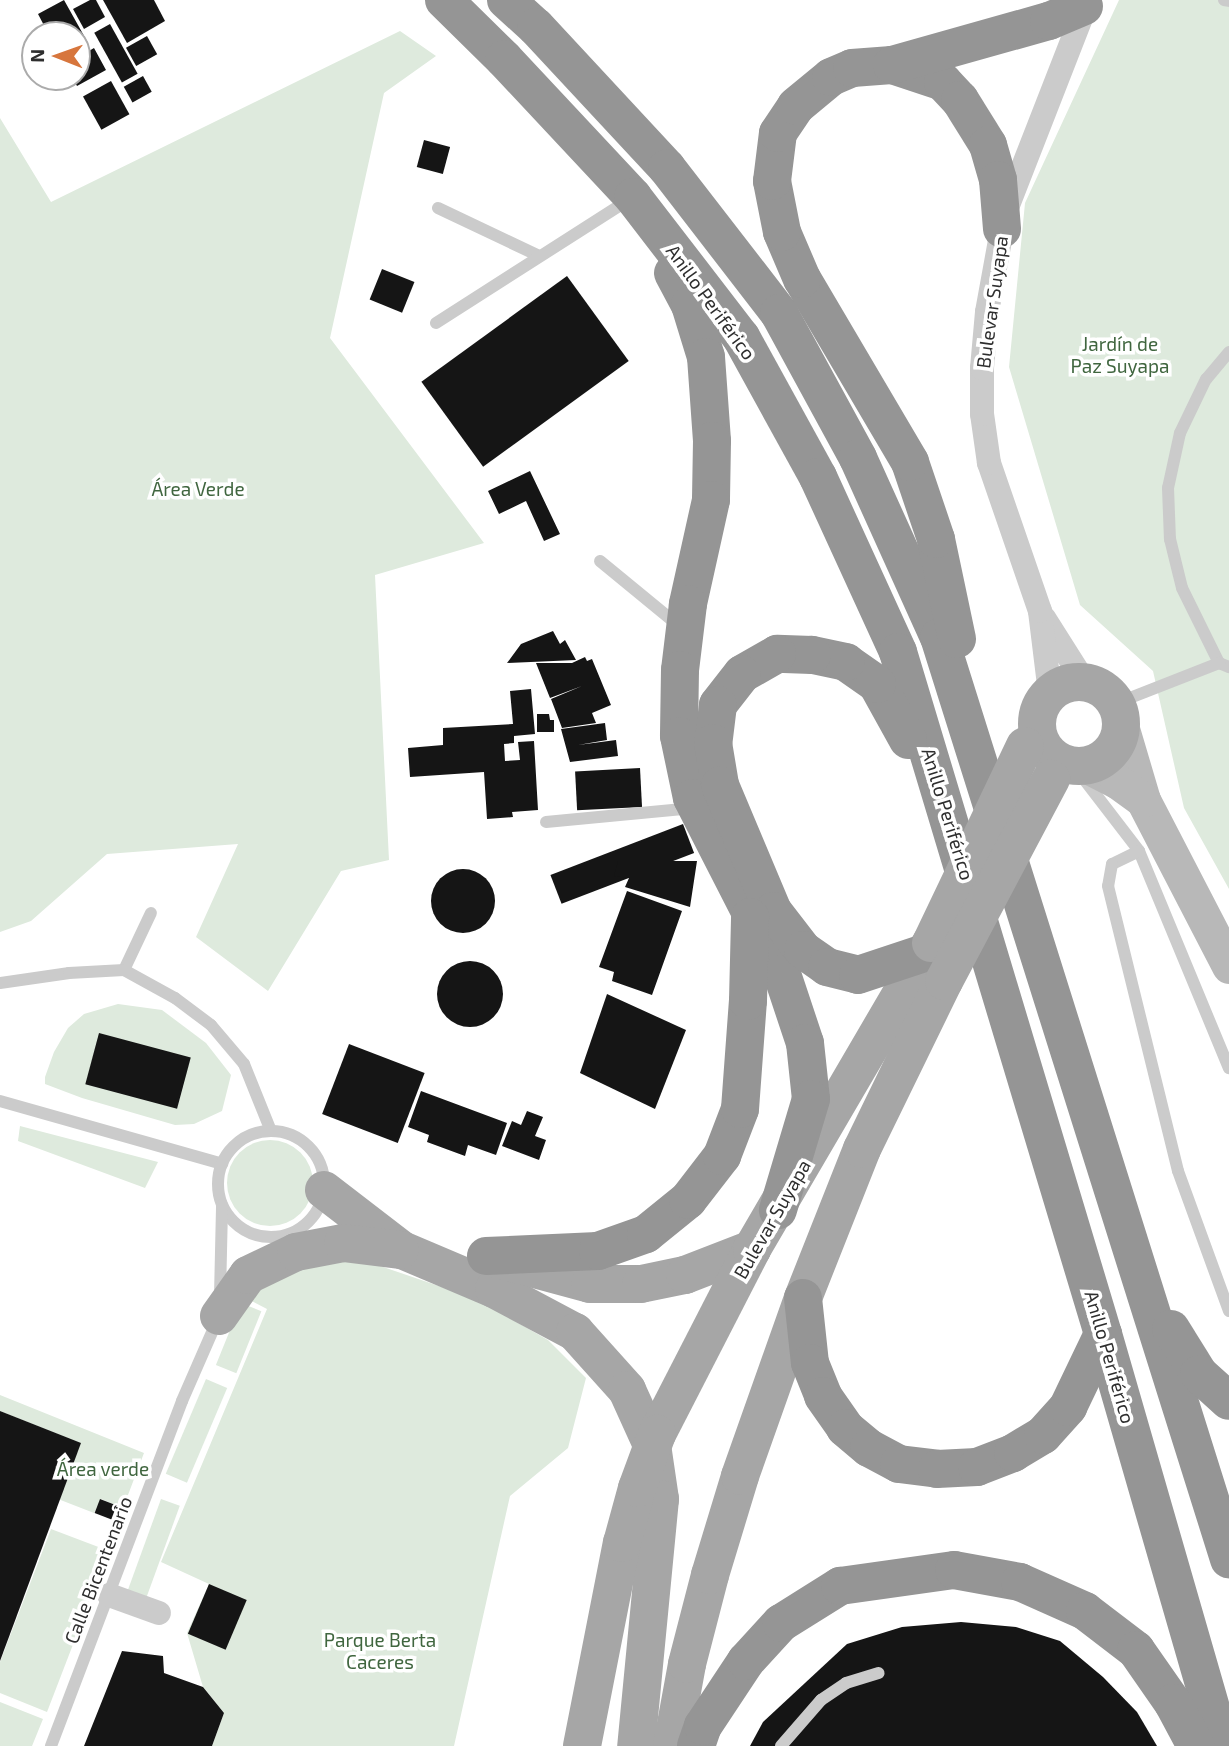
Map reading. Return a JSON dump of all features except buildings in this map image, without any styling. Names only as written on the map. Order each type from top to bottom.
[{"type":"highway","name":"Anillo Periférico","points":[[444,0],[504,59],[633,197],[741,337],[818,477],[898,652],[1103,1334],[1222,1746]]},
{"type":"highway","points":[[506,0],[536,27],[667,168],[779,313],[858,457],[939,637],[1229,1559]]},
{"type":"highway","points":[[978,759],[936,539],[910,462],[802,278],[782,232],[772,181],[778,133],[796,106],[831,77],[852,68],[892,65],[1049,21],[1086,3]]},
{"type":"highway","points":[[892,65],[943,82],[960,100],[988,145],[998,180],[1002,229]]},
{"type":"highway","points":[[633,197],[690,305],[706,357],[712,441],[711,500],[685,631],[680,670],[679,736],[692,798],[782,974],[805,1043],[811,1099],[778,1210]]},
{"type":"highway","points":[[934,959],[858,975],[827,967],[803,950],[773,911],[720,785],[713,743],[718,705],[742,674],[777,654],[811,655],[846,662],[877,684],[949,815]]},
{"type":"highway","points":[[486,1256],[598,1251],[630,1241],[646,1234],[688,1200],[722,1156],[740,1109],[748,1001],[750,911]]},
{"type":"highway","points":[[1143,1285],[1199,1374],[1229,1401]]},
{"type":"highway","points":[[803,1298],[810,1363],[823,1396],[845,1428],[869,1448],[899,1464],[937,1469],[977,1467],[1013,1453],[1043,1435],[1068,1407],[1103,1334]]},
{"type":"highway","points":[[696,1746],[703,1726],[746,1661],[781,1623],[841,1586],[954,1570],[1020,1582],[1085,1611],[1136,1650],[1173,1703],[1196,1746]]},
{"type":"main road","points":[[1097,685],[1119,716],[1110,753],[1068,768],[1042,745],[1049,710],[1097,685]]},
{"type":"main road","name":"Bulevar Suyapa","points":[[672,1746],[687,1664],[710,1575],[740,1476],[803,1298],[934,959],[1049,710]]},
{"type":"main road","name":"Bulevar Suyapa","points":[[582,1746],[622,1543],[637,1488],[657,1434],[752,1249],[934,959],[1068,768]]},
{"type":"main road","points":[[323,1181],[462,1250],[590,1284],[641,1284],[685,1275],[752,1249]]},
{"type":"main road","points":[[323,1181],[402,1250]]},
{"type":"main road","points":[[219,1316],[248,1275],[296,1252],[343,1243],[402,1250],[494,1289],[575,1332],[627,1390],[652,1445],[660,1511],[636,1746]]},
{"type":"street","name":"Bulevar Suyapa","points":[[1049,710],[1040,611],[1002,508],[989,463],[982,414],[987,312],[1010,200],[1086,3]]},
{"type":"street","name":"Bulevar Suyapa","points":[[1040,611],[1049,710]]},
{"type":"street","points":[[1119,716],[1143,800],[1226,953]]},
{"type":"street","points":[[1068,768],[1117,781],[1143,800]]},
{"type":"street","points":[[109,1595],[159,1613]]},
{"type":"lane","points":[[436,324],[633,197]]},
{"type":"lane","points":[[438,208],[539,256]]},
{"type":"lane","points":[[1119,716],[1224,665],[1182,588],[1170,539],[1168,488],[1180,433],[1206,379],[1229,352]]},
{"type":"lane","points":[[600,561],[685,631]]},
{"type":"lane","points":[[1068,768],[1139,850],[1229,1068]]},
{"type":"lane","points":[[546,822],[697,808]]},
{"type":"lane","points":[[1139,850],[1112,864],[1108,886],[1178,1171],[1229,1311]]},
{"type":"lane","points":[[124,970],[151,913]]},
{"type":"lane","points":[[0,983],[69,973],[124,970],[175,998],[211,1024],[244,1063],[271,1131]]},
{"type":"lane","points":[[0,1101],[222,1164]]},
{"type":"lane","points":[[271,1131],[289,1133],[304,1142],[316,1156],[323,1181],[318,1209],[307,1224],[290,1234],[270,1238],[251,1234],[234,1222],[222,1205],[218,1184],[222,1164],[229,1151],[253,1134],[271,1131]]},
{"type":"lane","name":"Calle Bicentenario","points":[[51,1746],[178,1412],[219,1316],[223,1251],[222,1205]]},
{"type":"lane","points":[[781,1746],[821,1700],[846,1683],[879,1673]]},
{"type":"green space","name":"Jardín de Paz Suyapa","points":[[1119,0],[1229,0],[1229,889],[1184,808],[1153,671],[1080,605],[1009,367],[1025,203]]},
{"type":"green space","name":"Área Verde","points":[[400,31],[436,56],[384,93],[330,338],[484,543],[375,575],[389,860],[341,871],[268,991],[196,937],[238,844],[107,854],[31,921],[0,932],[0,118],[51,202]]},
{"type":"green space","points":[[118,1004],[162,1010],[206,1043],[231,1075],[222,1111],[194,1124],[175,1125],[82,1098],[45,1084],[54,1052],[68,1028],[84,1014]]},
{"type":"green space","points":[[20,1126],[158,1162],[145,1188],[18,1141]]},
{"type":"green space","points":[[262,1140],[278,1140],[301,1152],[310,1166],[313,1183],[310,1200],[301,1214],[278,1226],[262,1226],[246,1219],[234,1207],[227,1191],[227,1175],[234,1159],[246,1147]]},
{"type":"green space","name":"Parque Berta Caceres","points":[[351,1256],[474,1298],[548,1340],[586,1378],[568,1448],[510,1496],[454,1746],[212,1746],[224,1713],[203,1687],[187,1633],[209,1584],[161,1562],[267,1309],[244,1297],[304,1258]]},
{"type":"green space","points":[[241,1303],[261,1311],[236,1373],[216,1365]]},
{"type":"green space","name":"Área Verde","points":[[206,1379],[227,1388],[187,1483],[166,1474]]},
{"type":"green space","name":"Área verde","points":[[0,1395],[144,1453],[123,1508],[101,1499],[94,1513],[58,1499],[80,1443],[0,1411]]},
{"type":"green space","name":"Área Verde","points":[[161,1499],[180,1506],[146,1600],[127,1593]]},
{"type":"green space","name":"Área Verde","points":[[51,1529],[109,1551],[47,1712],[0,1693],[0,1662]]},
{"type":"green space","points":[[0,1702],[43,1719],[32,1746],[0,1746]]}]
